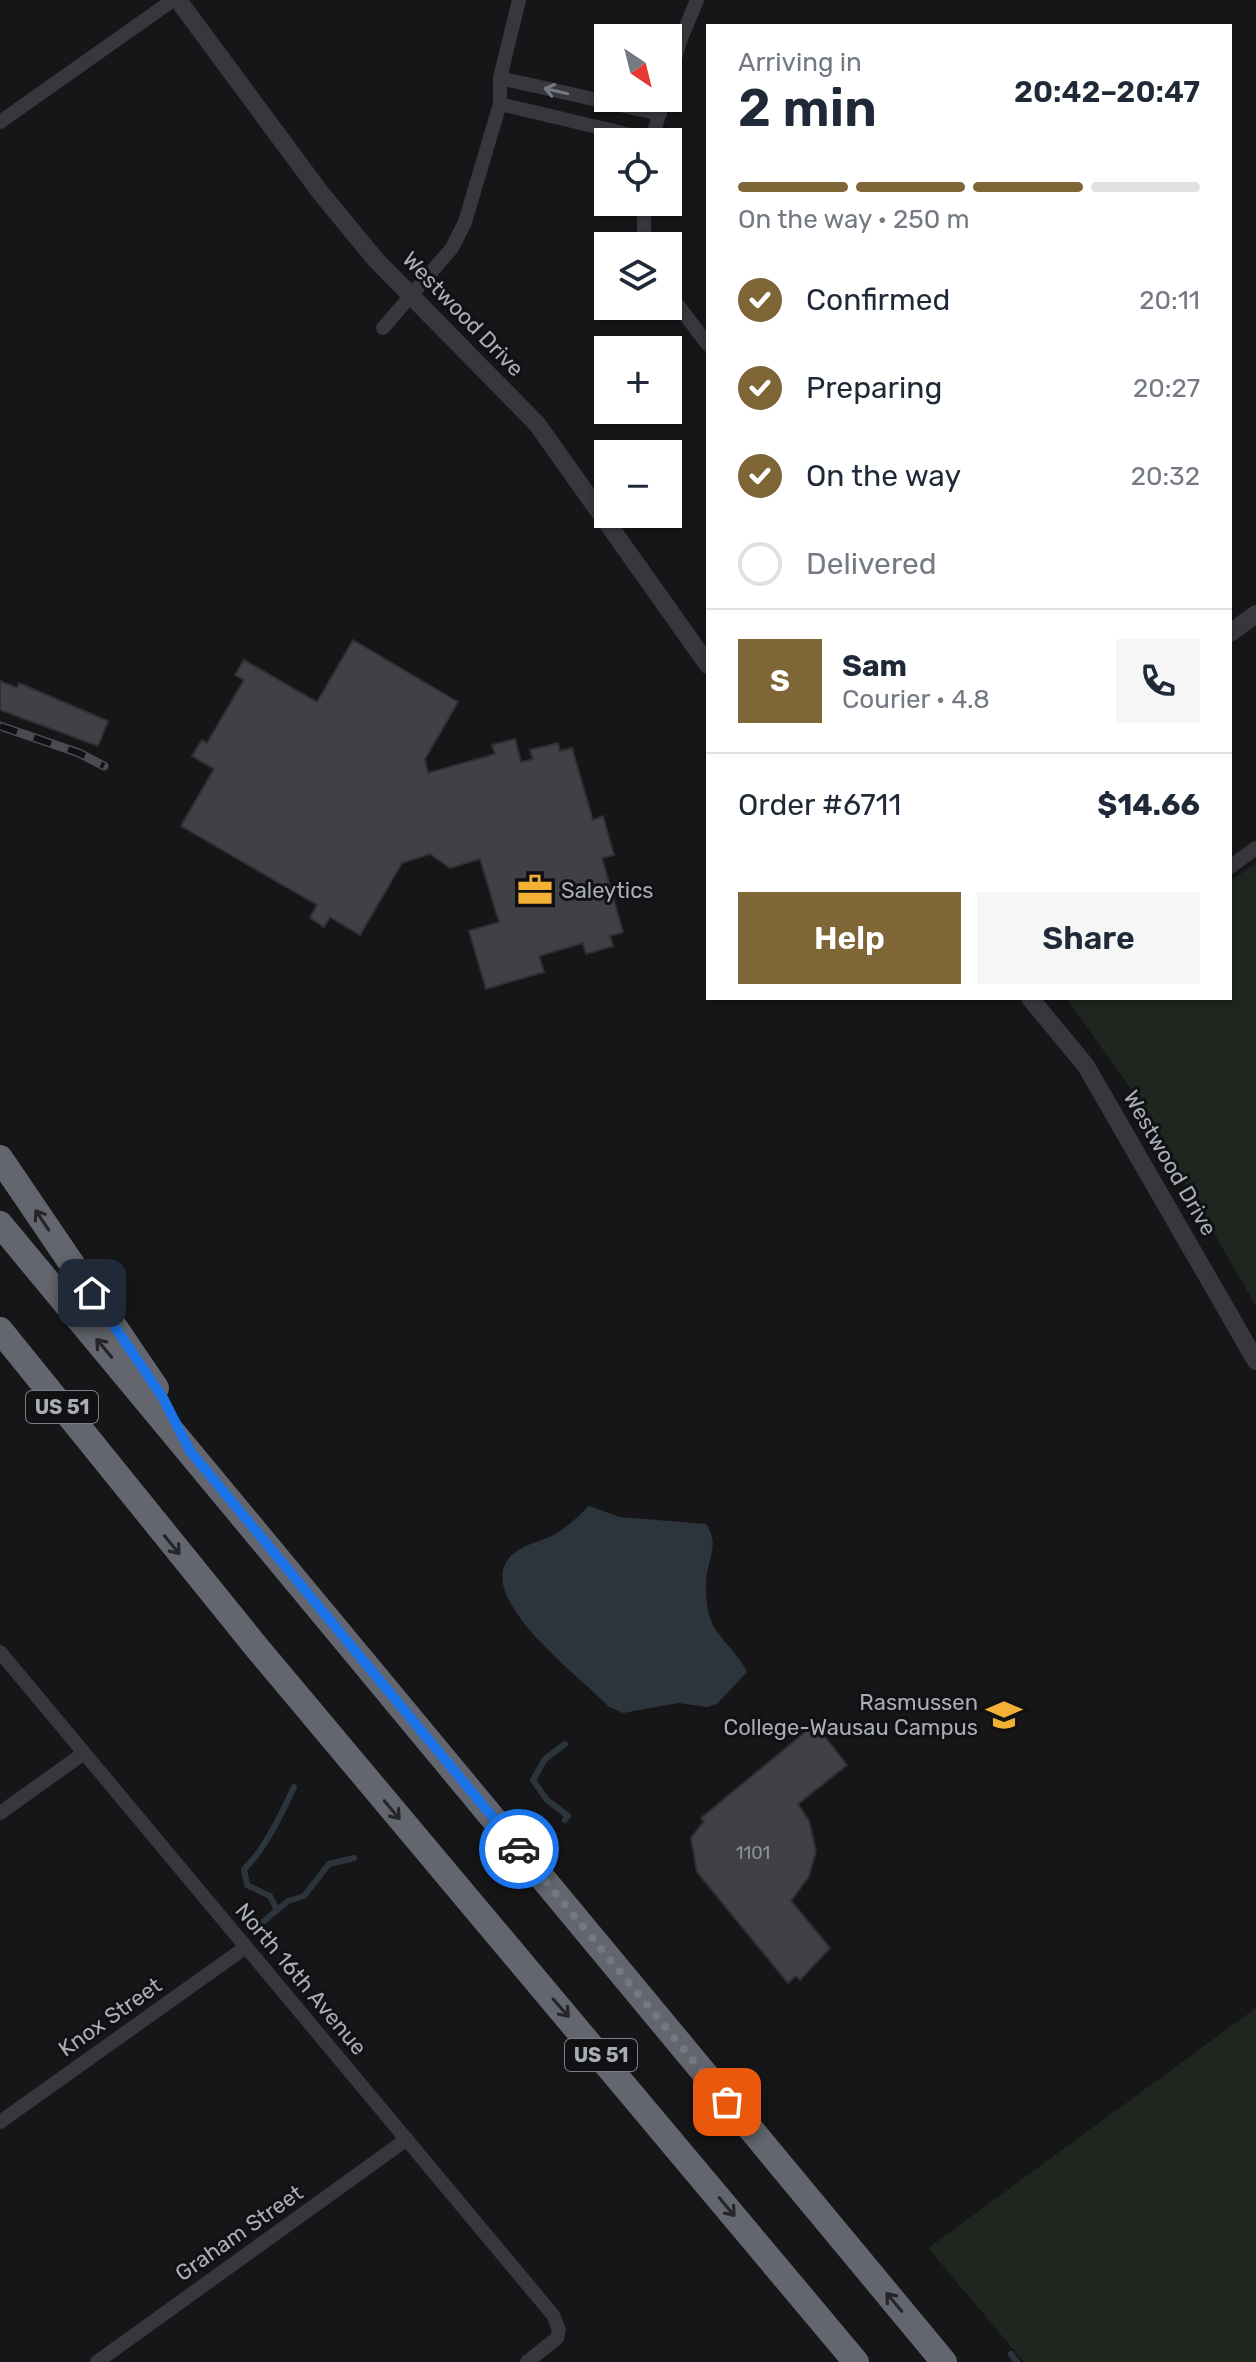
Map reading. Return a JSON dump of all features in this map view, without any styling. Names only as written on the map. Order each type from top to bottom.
[{"type":"highway","points":[[0,1158],[150,1378],[190,1451]]},
{"type":"highway","name":"US 51","points":[[0,1224],[944,2362]]},
{"type":"highway","name":"US 51","points":[[0,1330],[123,1485],[856,2362]]},
{"type":"highway","points":[[0,1356],[123,1485]]},
{"type":"street","points":[[0,122],[175,0]]},
{"type":"street","name":"Westwood Drive","points":[[175,0],[320,192],[410,297],[537,424],[706,662]]},
{"type":"street","points":[[383,328],[452,248],[465,222],[500,104],[500,78],[519,0]]},
{"type":"street","points":[[682,36],[697,0]]},
{"type":"street","points":[[500,78],[660,114],[656,128]]},
{"type":"street","points":[[500,104],[599,128]]},
{"type":"street","points":[[682,311],[706,342]]},
{"type":"street","points":[[1232,632],[1256,614]]},
{"type":"street","points":[[1232,866],[1256,848]]},
{"type":"street","name":"Westwood Drive","points":[[1032,1000],[1086,1066],[1256,1361]]},
{"type":"street","name":"North 16th Avenue","points":[[0,1652],[553,2315],[559,2330],[557,2338],[527,2362]]},
{"type":"street","points":[[0,1813],[84,1753]]},
{"type":"street","name":"Knox Street","points":[[0,2122],[246,1947]]},
{"type":"street","name":"Graham Street","points":[[97,2362],[407,2139]]},
{"type":"shaded area","points":[[1256,863],[1256,1306],[1129,1086],[1067,1000],[1232,1000],[1232,880]]},
{"type":"shaded area","points":[[589,1506],[620,1517],[706,1524],[713,1546],[706,1584],[709,1615],[747,1672],[717,1704],[707,1707],[678,1703],[623,1713],[609,1707],[555,1657],[516,1613],[505,1591],[503,1571],[513,1554],[557,1533]]},
{"type":"shaded area","points":[[1256,2008],[1256,2362],[1024,2362],[928,2248]]},
{"type":"building","points":[[353,640],[458,702],[425,759],[428,773],[495,754],[492,745],[515,739],[521,762],[533,759],[530,750],[558,743],[560,751],[572,748],[593,820],[603,816],[614,855],[602,858],[623,932],[610,936],[613,946],[586,954],[583,943],[539,956],[544,972],[486,989],[469,931],[499,922],[480,859],[450,868],[430,854],[402,863],[360,935],[330,917],[324,927],[310,918],[317,905],[181,826],[214,769],[192,756],[202,740],[207,743],[244,680],[235,675],[244,660],[317,702]]},
{"type":"building","points":[[0,681],[17,688],[19,683],[108,721],[98,746],[0,710]]},
{"type":"building","points":[[815,1724],[847,1765],[798,1804],[809,1821],[816,1851],[809,1876],[791,1901],[830,1948],[800,1980],[796,1976],[788,1983],[697,1872],[691,1838],[704,1821],[701,1818]]},
{"type":"waterway","points":[[565,1744],[545,1759],[533,1780],[547,1800],[568,1816],[565,1820]]},
{"type":"waterway","points":[[277,1910],[270,1896],[247,1885],[244,1869],[265,1842],[294,1787]]},
{"type":"waterway","points":[[258,1926],[288,1901],[304,1896],[329,1864],[354,1858]]},
{"type":"waterway","points":[[1011,2354],[1017,2362]]},
{"type":"railway","points":[[0,726],[79,753],[104,766]]},
{"type":"way so far","points":[[519,1849],[727,2102]]},
{"type":"place","name":"Saleytics","points":[[535,890]]},
{"type":"place","name":"Rasmussen College-Wausau Campus","points":[[1004,1715]]},
{"type":"route","points":[[92,1293],[163,1398],[190,1451],[519,1849]]}]
